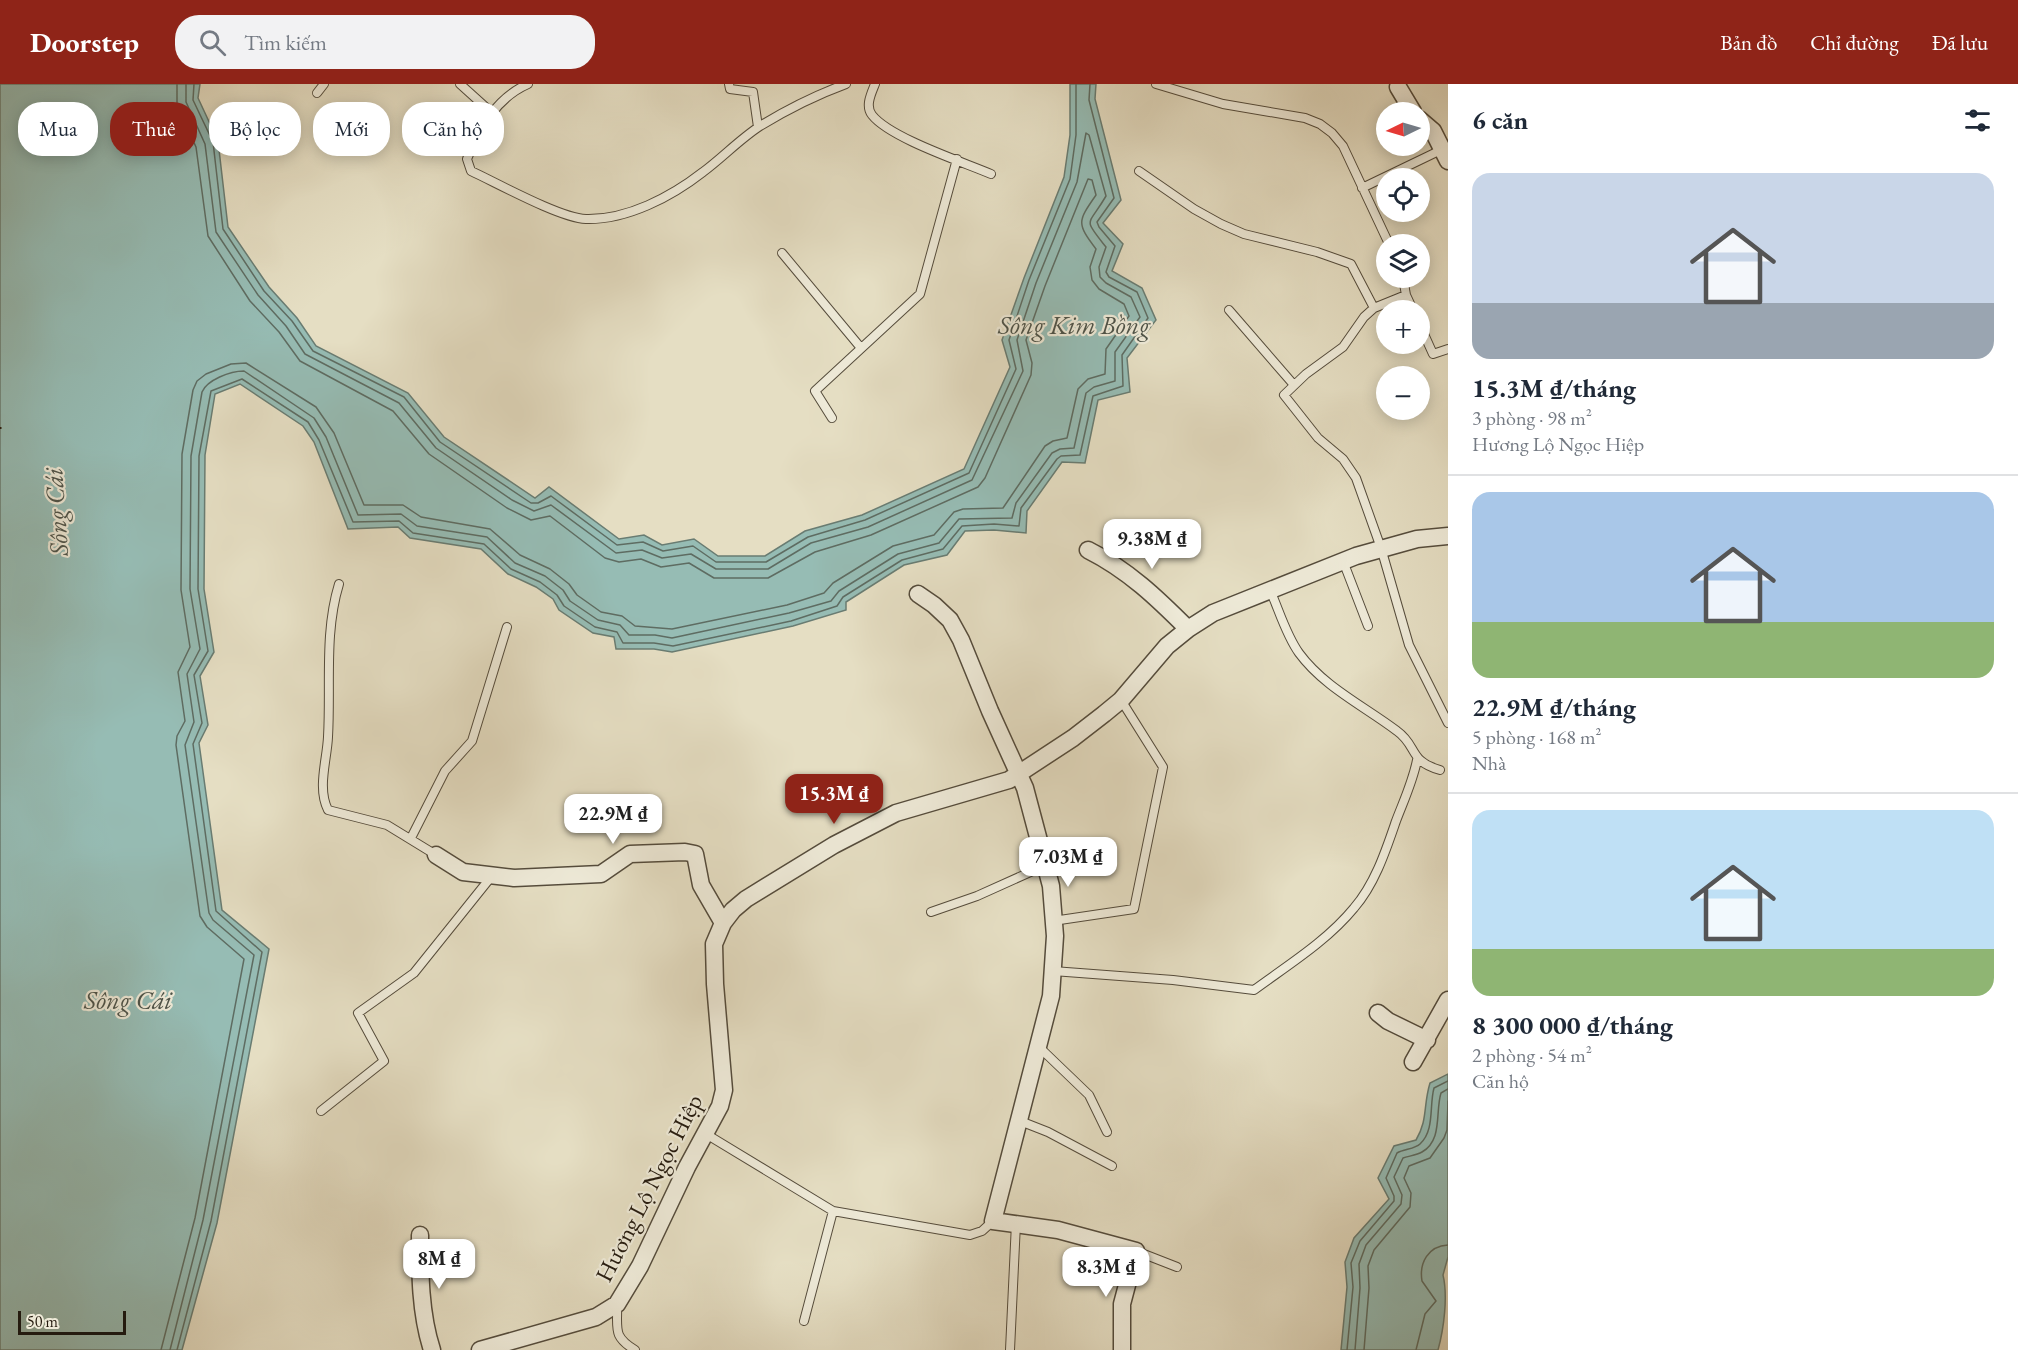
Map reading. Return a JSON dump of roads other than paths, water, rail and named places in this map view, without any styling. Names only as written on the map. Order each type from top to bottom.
[{"type":"street","points":[[1398,87],[1407,102]]},
{"type":"street","points":[[1430,128],[1445,155]]},
{"type":"street","name":"Hương Lộ Ngọc Hiệp","points":[[480,1350],[596,1317],[617,1304],[640,1266],[720,1106],[724,1089],[714,944],[723,923],[746,899],[854,834],[896,813],[994,786],[1020,774],[1073,738],[1120,700],[1167,646],[1213,613],[1269,589],[1381,548],[1417,539],[1448,536]]},
{"type":"street","points":[[1088,550],[1111,561],[1135,578],[1188,629]]},
{"type":"street","points":[[918,594],[950,620],[1020,774],[1046,866],[1053,921],[1051,996],[993,1221],[1058,1230],[1136,1251],[1122,1304],[1122,1350]]},
{"type":"street","points":[[436,855],[463,872],[491,877],[555,877],[600,874],[630,854],[685,852],[695,854],[702,885],[723,923]]},
{"type":"street","points":[[1413,1062],[1448,999]]},
{"type":"street","points":[[1378,1013],[1388,1021],[1427,1040]]},
{"type":"street","points":[[420,1235],[420,1278],[424,1316],[432,1350]]},
{"type":"lane","points":[[317,93],[324,84]]},
{"type":"lane","points":[[460,84],[480,102]]},
{"type":"lane","points":[[502,102],[516,89],[528,84]]},
{"type":"lane","points":[[729,84],[730,89],[753,92],[758,127]]},
{"type":"lane","points":[[469,156],[467,159],[471,171],[552,208],[584,219],[608,217],[638,209],[682,188],[758,127],[810,98],[846,84]]},
{"type":"lane","points":[[874,84],[868,105],[872,115],[895,133],[991,174]]},
{"type":"lane","points":[[1155,84],[1223,104],[1305,118],[1320,124],[1343,146],[1384,234]]},
{"type":"lane","points":[[1362,188],[1445,155]]},
{"type":"lane","points":[[832,418],[815,391],[920,294],[957,159]]},
{"type":"lane","points":[[1139,171],[1221,224],[1244,234],[1351,264],[1374,308]]},
{"type":"lane","points":[[782,253],[861,348]]},
{"type":"lane","points":[[1404,288],[1408,300]]},
{"type":"lane","points":[[1406,295],[1374,308],[1364,317],[1343,347],[1284,395],[1317,438],[1343,459],[1356,478],[1381,548],[1409,645],[1448,723]]},
{"type":"lane","points":[[1229,310],[1294,385]]},
{"type":"lane","points":[[1430,347],[1433,354],[1448,349]]},
{"type":"lane","points":[[1343,561],[1368,626]]},
{"type":"lane","points":[[339,584],[332,609],[327,681],[328,734],[322,799],[328,810],[387,825],[436,855]]},
{"type":"lane","points":[[1269,589],[1292,642],[1319,676],[1373,716],[1399,731],[1417,760],[1440,770]]},
{"type":"lane","points":[[411,838],[445,771],[472,741],[507,627]]},
{"type":"lane","points":[[1053,921],[1134,909],[1163,767],[1120,700]]},
{"type":"lane","points":[[1053,971],[1162,979],[1254,990],[1317,944],[1354,908],[1371,882],[1414,777],[1417,760]]},
{"type":"lane","points":[[931,912],[977,896],[1046,866]]},
{"type":"lane","points":[[321,1111],[384,1061],[358,1013],[414,973],[491,877]]},
{"type":"lane","points":[[1039,1047],[1089,1095],[1107,1132]]},
{"type":"lane","points":[[1020,1121],[1048,1132],[1112,1166]]},
{"type":"lane","points":[[706,1134],[833,1212],[970,1235],[982,1231],[993,1221]]},
{"type":"lane","points":[[804,1321],[833,1212]]},
{"type":"lane","points":[[1010,1350],[1016,1223]]},
{"type":"lane","points":[[1136,1251],[1177,1267]]},
{"type":"lane","points":[[617,1304],[618,1334],[622,1342],[635,1350]]},
{"type":"water","name":"Sông Cái","points":[[0,84],[200,84],[198,98],[209,122],[209,156],[220,156],[228,227],[269,287],[297,318],[316,346],[408,393],[444,437],[535,498],[549,487],[619,539],[644,535],[662,545],[694,539],[718,556],[765,556],[805,531],[862,515],[964,469],[1010,367],[1002,340],[1064,177],[1070,135],[1070,84],[1096,84],[1095,99],[1121,200],[1103,223],[1123,244],[1112,271],[1142,288],[1156,320],[1127,358],[1130,392],[1098,400],[1085,463],[1062,462],[1027,511],[1026,533],[994,530],[965,531],[947,555],[904,565],[846,602],[846,610],[793,626],[672,652],[654,649],[616,649],[614,637],[593,633],[559,610],[553,599],[536,587],[508,574],[481,549],[410,538],[398,527],[348,529],[314,442],[303,426],[240,384],[215,394],[205,455],[204,589],[214,652],[200,676],[208,725],[199,743],[222,910],[269,949],[217,1223],[182,1350],[0,1350]]},
{"type":"water","points":[[1448,1074],[1448,1257],[1443,1275],[1445,1312],[1438,1350],[1341,1350],[1347,1287],[1345,1262],[1354,1238],[1389,1199],[1378,1178],[1394,1146],[1416,1140],[1420,1133],[1430,1083]]},
{"type":"water label","name":"Sông Kim Bồng","points":[[1074,325]]}]
